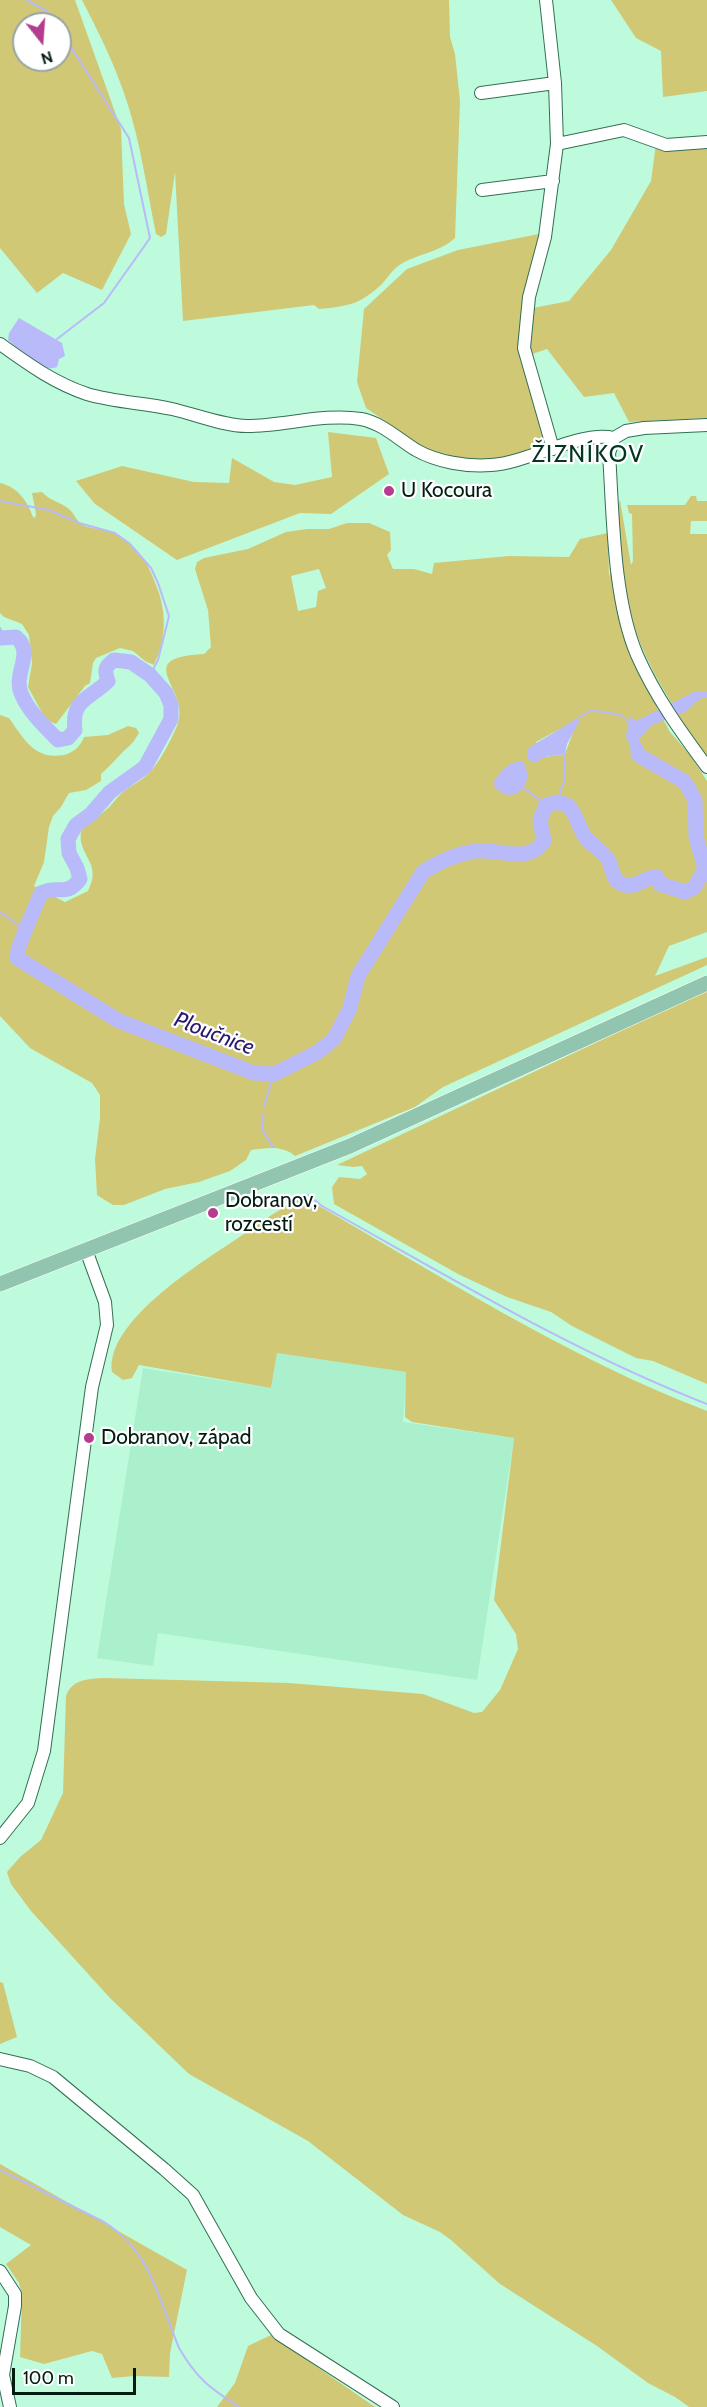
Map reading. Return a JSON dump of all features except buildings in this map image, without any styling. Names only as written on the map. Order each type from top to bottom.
[{"type":"main road","points":[[0,1284],[350,1146],[707,983]]},
{"type":"street","points":[[546,0],[555,83],[557,144],[545,237],[529,297],[524,348],[553,449]]},
{"type":"street","points":[[481,93],[555,83]]},
{"type":"street","points":[[557,144],[624,130],[666,145],[707,142]]},
{"type":"street","points":[[482,190],[554,181]]},
{"type":"street","points":[[0,344],[45,376],[87,394],[170,409],[243,426],[268,426],[309,420],[362,419],[381,426],[417,451],[436,459],[470,465],[492,465],[580,440],[605,436],[614,438]]},
{"type":"street","points":[[707,425],[626,431],[614,438],[609,453],[622,606],[637,654],[661,702],[675,725],[707,767]]},
{"type":"street","points":[[0,1838],[28,1803],[44,1751],[92,1387],[107,1325],[105,1302],[86,1250]]},
{"type":"street","points":[[0,2059],[30,2066],[53,2077],[164,2169],[193,2195],[251,2298],[279,2334],[393,2407]]},
{"type":"street","points":[[0,2271],[15,2295],[13,2322],[3,2375],[10,2407]]},
{"type":"shaded area","points":[[0,0],[75,0],[121,129],[124,204],[131,234],[102,290],[63,273],[37,293],[0,248]]},
{"type":"shaded area","points":[[82,0],[449,0],[450,37],[455,54],[460,101],[455,238],[443,247],[401,264],[374,291],[353,303],[338,307],[319,309],[314,305],[183,321],[175,172],[166,234],[161,237],[156,234],[140,151],[123,89]]},
{"type":"shaded area","points":[[611,0],[707,0],[707,91],[663,97],[661,51],[636,38]]},
{"type":"shaded area","points":[[656,144],[707,144],[707,418],[629,422],[614,393],[584,397],[547,349],[523,357],[543,440],[516,457],[478,461],[436,456],[366,408],[357,382],[364,309],[407,269],[458,250],[549,232],[533,308],[569,301],[611,250],[651,181]]},
{"type":"shaded area","points":[[328,432],[376,438],[389,474],[331,514],[300,513],[177,560],[95,504],[76,481],[122,466],[194,482],[229,483],[232,458],[274,482],[295,485],[332,477]]},
{"type":"shaded area","points":[[0,483],[17,491],[35,518],[32,493],[42,492],[69,509],[81,524],[108,531],[127,541],[141,555],[155,582],[162,603],[164,630],[154,665],[133,651],[120,648],[96,658],[90,683],[85,686],[56,724],[46,720],[28,687],[32,663],[29,635],[22,624],[0,613]]},
{"type":"shaded area","points":[[691,496],[696,496],[697,501],[707,501],[707,521],[691,521],[690,534],[707,534],[707,759],[655,675],[625,606],[618,505],[620,500],[631,565],[633,561],[632,514],[629,513],[627,505],[685,505]]},
{"type":"shaded area","points":[[347,523],[369,523],[390,532],[391,550],[387,555],[393,569],[414,569],[432,574],[434,563],[509,556],[569,557],[580,539],[608,533],[609,577],[612,567],[616,607],[629,654],[670,732],[690,755],[707,781],[707,932],[669,946],[655,976],[707,957],[707,965],[443,1087],[415,1107],[295,1156],[280,1149],[251,1150],[246,1160],[230,1171],[199,1182],[165,1189],[124,1205],[113,1205],[97,1195],[95,1159],[100,1095],[92,1083],[30,1048],[0,1016],[0,715],[9,718],[25,740],[37,751],[54,756],[73,751],[84,737],[108,735],[128,726],[136,728],[139,733],[101,774],[101,781],[86,790],[69,793],[53,816],[49,827],[44,862],[34,886],[65,902],[88,891],[92,881],[93,873],[81,840],[81,831],[122,793],[148,774],[161,758],[177,726],[180,712],[166,669],[170,662],[182,657],[204,654],[211,647],[208,610],[195,569],[197,562],[204,558],[248,549],[286,532],[329,529]],"holes":[[[319,569],[326,588],[318,591],[316,607],[298,611],[291,576]],[[578,719],[565,754],[545,757],[536,742]]]},
{"type":"shaded area","points":[[707,990],[707,1384],[653,1361],[636,1358],[572,1326],[551,1312],[507,1297],[458,1274],[334,1204],[332,1187],[339,1177],[360,1179],[367,1174],[362,1166],[337,1165]]},
{"type":"shaded area","points":[[297,1200],[309,1200],[553,1340],[655,1390],[707,1411],[707,2407],[689,2407],[648,2383],[597,2346],[500,2284],[440,2232],[403,2215],[308,2141],[189,2074],[110,1998],[31,1911],[11,1884],[7,1872],[20,1857],[41,1840],[63,1793],[66,1696],[76,1683],[104,1678],[289,1683],[423,1694],[474,1713],[482,1712],[500,1690],[518,1649],[516,1634],[494,1600],[514,1438],[412,1422],[405,1417],[406,1372],[277,1353],[271,1388],[139,1365],[132,1378],[123,1380],[112,1372],[114,1353],[123,1334],[137,1316],[156,1298],[197,1266]]},
{"type":"shaded area","points":[[277,1353],[407,1372],[403,1422],[514,1438],[477,1680],[158,1633],[153,1666],[97,1658],[143,1368],[271,1388]]},
{"type":"shaded area","points":[[0,1982],[3,1983],[17,2037],[0,2044]]},
{"type":"shaded area","points":[[0,2164],[187,2270],[170,2353],[169,2377],[112,2378],[102,2354],[92,2351],[44,2364],[20,2357],[22,2295],[19,2283],[6,2264],[31,2245],[0,2227]]},
{"type":"shaded area","points":[[271,2335],[376,2407],[217,2407],[235,2383],[248,2346]]},
{"type":"water","points":[[19,318],[62,343],[65,356],[59,359],[57,367],[44,367],[37,364],[8,340],[9,333]]},
{"type":"water","points":[[696,691],[707,691],[707,697],[700,699],[685,712],[652,725],[639,739],[650,761],[659,772],[631,758],[630,745],[625,735],[628,731],[629,716],[636,721]]},
{"type":"water","points":[[578,718],[580,720],[567,744],[565,754],[545,757],[534,763],[527,759],[527,750],[530,747]]},
{"type":"water","points":[[523,761],[527,771],[524,787],[512,795],[498,790],[493,783],[502,771],[513,763]]},
{"type":"waterway","points":[[27,0],[48,12]]},
{"type":"waterway","points":[[57,339],[104,303],[150,238],[129,138],[72,49]]},
{"type":"waterway","points":[[0,501],[49,510],[79,523],[115,533],[129,543],[151,568],[169,616],[158,660],[150,675]]},
{"type":"waterway","points":[[0,628],[4,637]]},
{"type":"waterway","name":"Ploučnice","points":[[0,638],[16,637],[21,643],[24,650],[19,686],[21,693],[32,712],[58,740],[68,738],[75,730],[76,712],[79,706],[108,681],[106,669],[114,660],[131,662],[150,675],[166,693],[171,705],[171,719],[145,767],[110,792],[91,814],[76,825],[68,839],[69,853],[80,879],[70,888],[41,893],[23,936],[17,958],[119,1021],[254,1073],[274,1074],[318,1052],[334,1039],[350,1008],[358,976],[423,872],[448,859],[475,851],[522,854],[538,848],[544,841],[540,820],[546,805],[564,804],[573,811],[586,838],[607,858],[615,877],[622,884],[632,885],[657,877],[660,884],[685,892],[694,888],[705,869],[696,837],[695,800],[685,782],[640,756]]},
{"type":"waterway","points":[[578,718],[592,710],[621,715],[629,723]]},
{"type":"waterway","points":[[557,801],[565,778],[565,754]]},
{"type":"waterway","points":[[524,788],[546,805]]},
{"type":"waterway","points":[[0,912],[27,931]]},
{"type":"waterway","points":[[264,1106],[274,1074]]},
{"type":"waterway","points":[[263,1114],[262,1129],[273,1147]]},
{"type":"waterway","points":[[308,1195],[322,1206],[512,1312],[608,1361],[707,1404]]},
{"type":"waterway","points":[[0,2170],[104,2222],[120,2234],[133,2247],[152,2278],[179,2348],[192,2368],[205,2382],[239,2407]]},
{"type":"place","name":"U Kocoura","points":[[389,491]]},
{"type":"place","name":"Dobranov, rozcestí","points":[[213,1213]]},
{"type":"place","name":"Dobranov, západ","points":[[89,1438]]},
{"type":"district","name":"ŽIZNÍKOV","points":[[588,455]]}]
